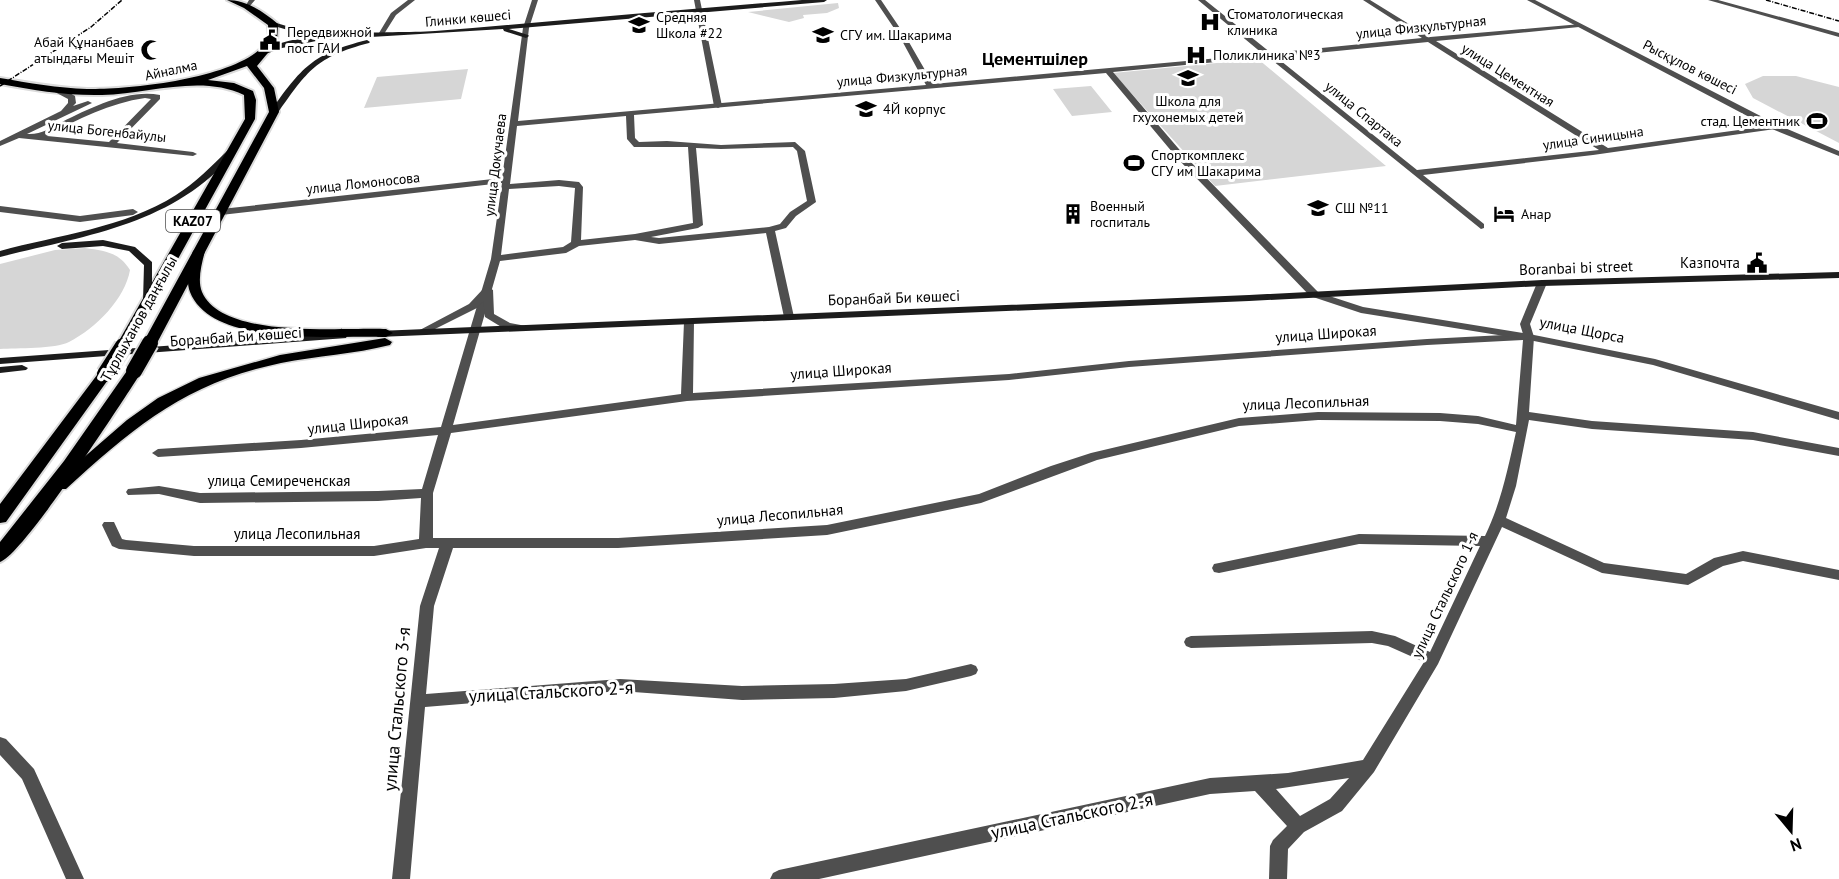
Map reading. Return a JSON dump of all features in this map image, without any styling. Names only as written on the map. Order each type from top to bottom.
[{"type":"highway","points":[[231,0],[249,3],[273,24],[273,40],[258,55],[252,66],[269,88],[274,112]]},
{"type":"highway","name":"Айналма","points":[[0,81],[97,92],[150,89],[176,85],[236,66],[258,55]]},
{"type":"highway","name":"Тұрлыханов даңғылы","points":[[0,517],[123,346],[250,119],[249,93],[229,83],[210,81],[176,85]]},
{"type":"highway","name":"Тұрлыханов даңғылы","points":[[0,555],[95,433],[134,371],[274,112]]},
{"type":"main road","name":"Глинки көшесі","points":[[273,24],[300,33],[382,33],[773,0]]},
{"type":"main road","name":"Глинки көшесі","points":[[698,6],[824,0]]},
{"type":"main road","name":"Глинки көшесі","points":[[258,55],[293,41],[416,34],[527,22]]},
{"type":"main road","points":[[487,28],[526,36]]},
{"type":"main road","points":[[274,112],[302,71],[313,62],[358,44],[416,34]]},
{"type":"main road","points":[[3,256],[84,234],[151,212],[173,201],[232,151]]},
{"type":"main road","points":[[3,256],[67,245],[102,243],[132,249],[149,264],[148,301]]},
{"type":"main road","points":[[199,251],[194,277],[196,294],[203,306],[218,318],[242,325],[275,330],[386,337]]},
{"type":"main road","name":"Boranbai bi street","points":[[1314,294],[1839,275]]},
{"type":"main road","name":"Боранбай Би көшесі","points":[[0,361],[532,329],[1314,294]]},
{"type":"main road","name":"Боранбай Би көшесі","points":[[0,370],[386,337],[423,331],[474,332]]},
{"type":"main road","points":[[49,495],[142,415],[182,392],[223,375],[278,360],[386,337]]},
{"type":"street","points":[[382,33],[393,14],[412,0]]},
{"type":"street","name":"улица Докучаева","points":[[474,332],[496,259],[527,22],[535,0]]},
{"type":"street","points":[[878,0],[903,37],[931,87]]},
{"type":"street","name":"улица Спартака","points":[[1201,0],[1481,226]]},
{"type":"street","name":"улица Цементная","points":[[1366,0],[1607,151]]},
{"type":"street","name":"Рысқұлов көшесі","points":[[1530,0],[1775,127],[1839,154]]},
{"type":"street","points":[[1711,0],[1839,35]]},
{"type":"street","points":[[698,6],[718,106]]},
{"type":"street","name":"улица Физкультурная","points":[[513,124],[931,87],[1579,25]]},
{"type":"street","points":[[1108,70],[1152,128],[1189,162],[1314,294]]},
{"type":"street","points":[[56,89],[72,98],[72,103],[63,112]]},
{"type":"street","points":[[0,144],[63,112],[103,99],[150,89]]},
{"type":"street","points":[[37,138],[79,115],[99,108],[146,97],[157,97],[111,146]]},
{"type":"street","points":[[630,114],[631,139],[637,145],[721,147],[795,144],[801,151],[812,201],[793,214],[783,226],[770,230],[659,241],[635,237]]},
{"type":"street","name":"улица Синицына","points":[[1415,173],[1607,151],[1775,127]]},
{"type":"street","name":"улица Богенбайулы","points":[[18,135],[193,154]]},
{"type":"street","points":[[496,259],[566,250],[576,243],[635,237],[698,225],[692,145]]},
{"type":"street","name":"улица Ломоносова","points":[[221,212],[507,184],[576,184],[579,187],[576,243]]},
{"type":"street","points":[[0,209],[80,219],[133,212]]},
{"type":"street","points":[[770,230],[789,317]]},
{"type":"street","name":"улица Стальского 1-я","points":[[1276,876],[1279,846],[1298,826],[1336,805],[1368,767],[1433,660],[1499,520],[1510,486],[1522,430],[1529,337],[1525,324],[1542,284]]},
{"type":"street","points":[[488,290],[487,308],[489,315],[495,321],[507,326],[532,329]]},
{"type":"street","points":[[423,331],[473,306],[488,290]]},
{"type":"street","name":"улица Щорса","points":[[1314,294],[1361,310],[1529,337],[1655,362],[1839,416]]},
{"type":"street","points":[[687,397],[689,322]]},
{"type":"street","points":[[426,543],[427,493],[474,332]]},
{"type":"street","name":"улица Широкая","points":[[158,453],[301,444],[446,430],[687,397],[1009,377],[1129,364],[1427,342],[1529,337]]},
{"type":"street","points":[[1523,415],[1570,423],[1753,436],[1839,452]]},
{"type":"street","name":"улица Лесопильная","points":[[109,525],[117,542],[154,549],[374,550],[426,543],[447,545],[618,543],[827,530],[981,498],[1095,456],[1239,422],[1318,416],[1440,417],[1478,420],[1522,430]]},
{"type":"street","name":"улица Семиреченская","points":[[132,492],[159,490],[201,498],[378,496],[427,493]]},
{"type":"street","points":[[1499,520],[1602,568],[1688,580],[1719,562],[1743,556],[1834,574],[1839,587]]},
{"type":"street","points":[[1219,568],[1359,538],[1488,541]]},
{"type":"street","name":"улица Стальского 3-я","points":[[401,879],[427,606],[447,545]]},
{"type":"street","points":[[1191,642],[1372,637],[1390,640],[1433,660]]},
{"type":"street","name":"улица Стальского 2-я","points":[[417,701],[620,685],[742,693],[834,691],[906,685],[971,670]]},
{"type":"street","points":[[0,744],[28,774],[74,879]]},
{"type":"street","name":"улица Стальского 2-я","points":[[779,879],[1210,786],[1259,783],[1368,767]]},
{"type":"street","points":[[1259,783],[1298,826]]},
{"type":"shaded area","points":[[838,3],[839,8],[827,13],[803,15],[804,18],[789,22],[748,12]]},
{"type":"shaded area","points":[[1258,59],[1386,166],[1215,186],[1113,73]]},
{"type":"shaded area","points":[[468,69],[461,99],[364,108],[377,77]]},
{"type":"shaded area","name":"стад. Цементник","points":[[1763,76],[1796,76],[1839,87],[1839,143],[1753,98],[1745,84]]},
{"type":"shaded area","points":[[1091,86],[1112,112],[1072,116],[1053,89]]},
{"type":"shaded area","points":[[85,248],[116,256],[130,270],[122,292],[108,312],[89,329],[69,342],[45,347],[0,349],[0,264],[55,250]]},
{"type":"railway","points":[[0,86],[91,27],[122,0]]},
{"type":"railway","points":[[1766,0],[1839,21]]},
{"type":"place","name":"Стоматологическая клиника","points":[[1210,22]]},
{"type":"place","name":"Средняя Школа #22","points":[[639,25]]},
{"type":"place","name":"СГУ им. Шакарима","points":[[823,35]]},
{"type":"place","name":"Передвижной пост ГАИ","points":[[270,40]]},
{"type":"place","name":"Абай Құнанбаев атындағы Мешіт","points":[[151,50]]},
{"type":"place","name":"Поликлиника №3","points":[[1196,55]]},
{"type":"place","name":"Школа для гхухонемых детей","points":[[1188,78]]},
{"type":"place","name":"4Й корпус","points":[[866,109]]},
{"type":"place","name":"стад. Цементник","points":[[1817,121]]},
{"type":"place","name":"Спорткомплекс СГУ им Шакарима","points":[[1134,163]]},
{"type":"place","name":"СШ №11","points":[[1318,208]]},
{"type":"place","name":"Военный госпиталь","points":[[1073,214]]},
{"type":"place","name":"Анар","points":[[1504,214]]},
{"type":"place","name":"Казпочта","points":[[1757,263]]},
{"type":"district","name":"Цементшілер","points":[[1035,59]]}]
